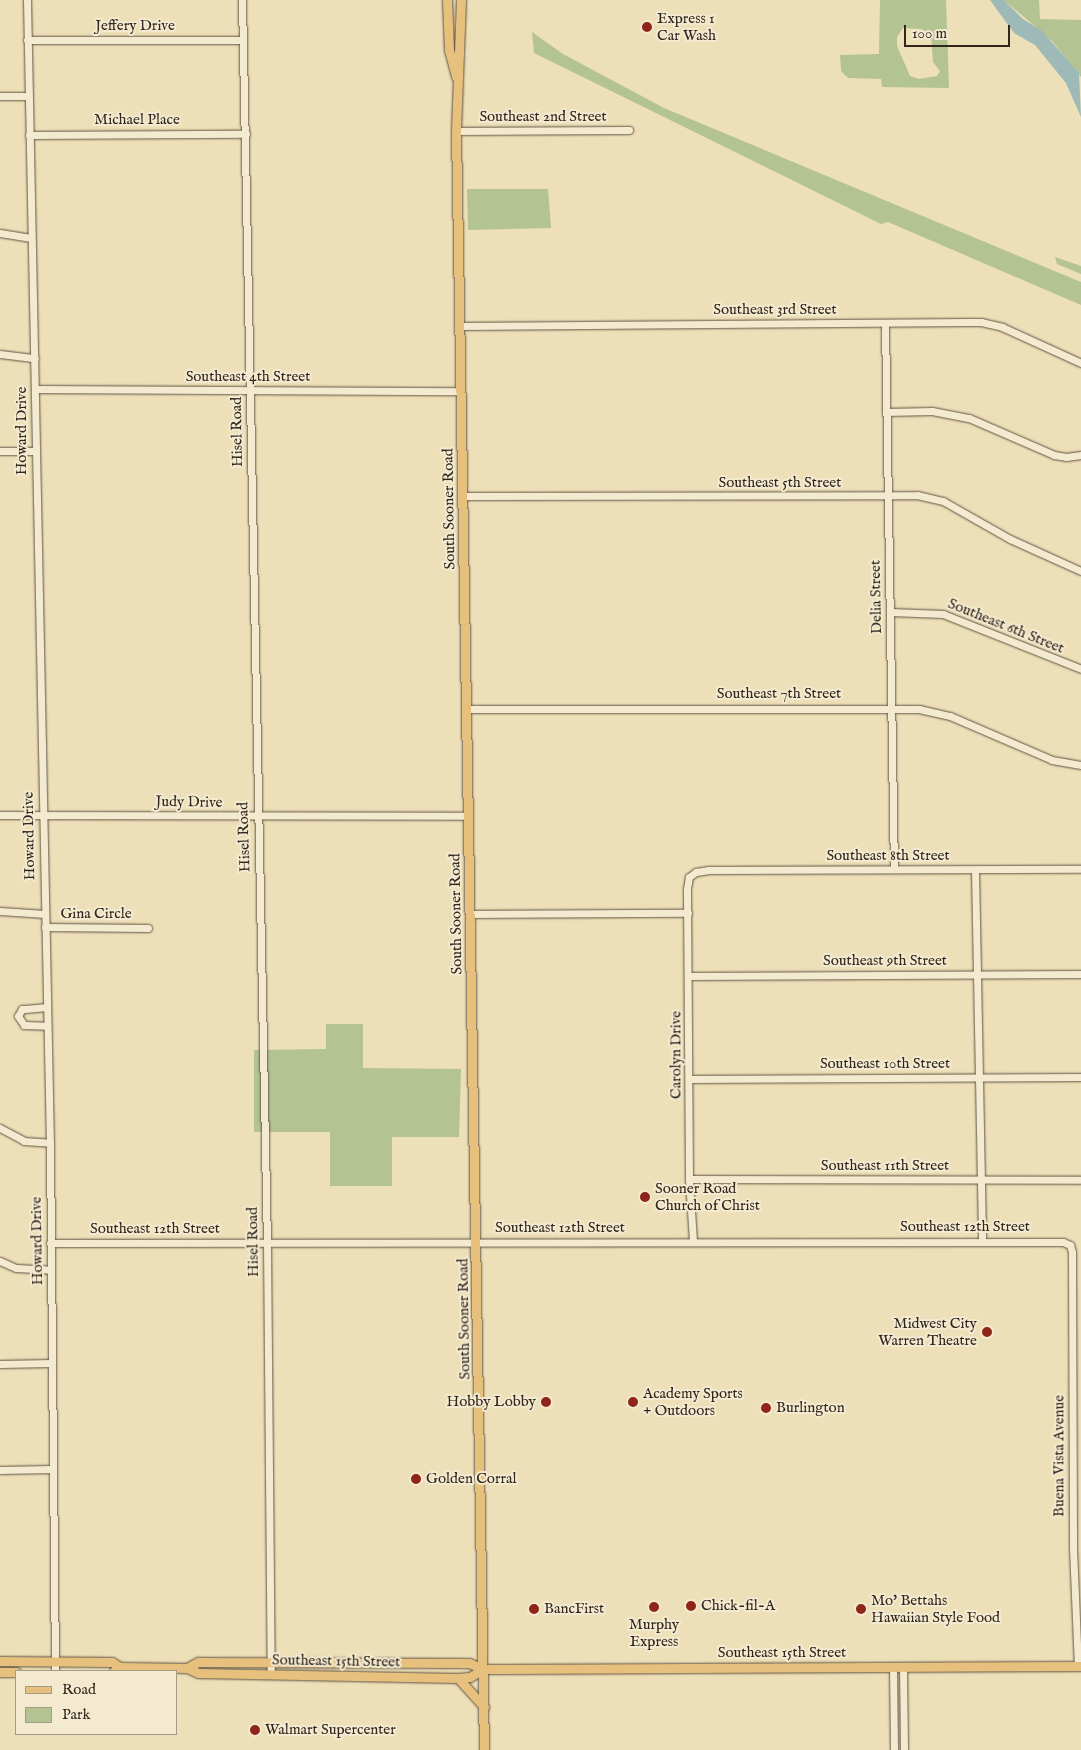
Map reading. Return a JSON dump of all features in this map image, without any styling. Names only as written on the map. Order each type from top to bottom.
[{"type":"main road","name":"South Sooner Road","points":[[447,0],[448,50],[456,77],[484,1750]]},
{"type":"main road","name":"South Sooner Road","points":[[456,77],[460,64],[461,0]]},
{"type":"main road","name":"Southeast 15th Street","points":[[0,1661],[112,1662],[117,1669],[187,1668],[198,1673],[331,1674],[458,1678],[470,1677],[484,1669]]},
{"type":"main road","name":"Southeast 15th Street","points":[[187,1668],[198,1662],[469,1663],[484,1669],[1080,1666]]},
{"type":"main road","points":[[331,1663],[331,1674]]},
{"type":"main road","points":[[0,1672],[15,1672]]},
{"type":"main road","points":[[458,1678],[484,1707]]},
{"type":"street","name":"Howard Drive","points":[[27,0],[30,238],[36,389],[35,451],[50,1143],[55,1670]]},
{"type":"street","name":"Hisel Road","points":[[242,0],[267,1243],[271,1673]]},
{"type":"street","name":"Jeffery Drive","points":[[27,40],[242,40]]},
{"type":"street","points":[[0,96],[28,96]]},
{"type":"street","name":"Southeast 2nd Street","points":[[456,131],[629,130]]},
{"type":"street","name":"Michael Place","points":[[29,135],[246,134]]},
{"type":"street","points":[[0,234],[30,238]]},
{"type":"street","name":"Southeast 3rd Street","points":[[460,326],[981,322],[1002,327],[1081,363]]},
{"type":"street","name":"Delia Street","points":[[885,324],[894,869]]},
{"type":"street","points":[[0,354],[35,358]]},
{"type":"street","name":"Southeast 4th Street","points":[[36,389],[250,392],[461,391]]},
{"type":"street","points":[[886,412],[932,411],[969,418],[1054,455],[1066,458],[1081,455]]},
{"type":"street","points":[[0,450],[35,451]]},
{"type":"street","name":"Southeast 5th Street","points":[[462,496],[917,495],[943,501],[1010,539],[1081,570]]},
{"type":"street","name":"Southeast 6th Street","points":[[890,612],[943,614],[1081,669]]},
{"type":"street","name":"Southeast 7th Street","points":[[467,709],[919,709],[950,716],[1034,753],[1081,765]]},
{"type":"street","name":"Judy Drive","points":[[0,815],[468,816]]},
{"type":"street","name":"Southeast 8th Street","points":[[696,872],[1081,869]]},
{"type":"street","points":[[975,870],[982,1241]]},
{"type":"street","name":"Carolyn Drive","points":[[693,1241],[690,1179],[690,976],[687,889],[690,877],[696,872]]},
{"type":"street","points":[[0,910],[45,914]]},
{"type":"street","points":[[470,914],[688,913]]},
{"type":"street","name":"Gina Circle","points":[[45,927],[148,928]]},
{"type":"street","name":"Southeast 9th Street","points":[[690,976],[1081,974]]},
{"type":"street","points":[[47,1007],[22,1009],[18,1016],[24,1025],[47,1026]]},
{"type":"street","name":"Southeast 10th Street","points":[[690,1079],[1081,1077]]},
{"type":"street","points":[[0,1128],[24,1141],[50,1143]]},
{"type":"street","name":"Southeast 11th Street","points":[[690,1179],[1081,1180]]},
{"type":"street","name":"Southeast 12th Street","points":[[50,1243],[1051,1241],[1070,1246]]},
{"type":"street","name":"Buena Vista Avenue","points":[[1070,1246],[1073,1548],[1080,1666]]},
{"type":"street","points":[[0,1262],[16,1268],[51,1270]]},
{"type":"street","points":[[0,1364],[52,1363]]},
{"type":"street","points":[[0,1470],[52,1470]]},
{"type":"street","points":[[893,1667],[894,1750]]},
{"type":"street","points":[[903,1667],[904,1750]]},
{"type":"green space","points":[[880,0],[946,0],[949,88],[882,87],[881,79],[848,78],[841,71],[840,55],[879,54]],"holes":[[[903,28],[921,29],[931,34],[933,62],[940,71],[937,76],[919,79],[910,76],[897,46],[897,37]]]},
{"type":"green space","points":[[1004,0],[1039,0],[1040,19],[1081,20],[1081,77],[1052,41]]},
{"type":"green space","points":[[532,32],[563,54],[664,108],[1081,282],[1081,305],[888,222],[881,224],[534,53]]},
{"type":"green space","points":[[467,189],[548,189],[551,228],[468,230]]},
{"type":"green space","points":[[1055,257],[1081,266],[1081,274],[1057,264]]},
{"type":"green space","points":[[326,1024],[363,1024],[363,1068],[461,1069],[459,1137],[392,1137],[392,1186],[330,1186],[330,1132],[254,1132],[254,1050],[326,1049]]},
{"type":"water","points":[[990,0],[1004,0],[1023,19],[1042,31],[1079,73],[1081,117],[1066,83],[1035,45],[1014,33]]},
{"type":"place","name":"Express 1 Car Wash","points":[[647,27]]},
{"type":"place","name":"Sooner Road Church of Christ","points":[[645,1197]]},
{"type":"place","name":"Midwest City Warren Theatre","points":[[987,1332]]},
{"type":"place","name":"Hobby Lobby","points":[[546,1402]]},
{"type":"place","name":"Academy Sports + Outdoors","points":[[633,1402]]},
{"type":"place","name":"Burlington","points":[[766,1408]]},
{"type":"place","name":"Golden Corral","points":[[416,1479]]},
{"type":"place","name":"Chick-fil-A","points":[[691,1606]]},
{"type":"place","name":"Murphy Express","points":[[654,1607]]},
{"type":"place","name":"BancFirst","points":[[534,1609]]},
{"type":"place","name":"Mo' Bettahs Hawaiian Style Food","points":[[861,1609]]},
{"type":"place","name":"Walmart Supercenter","points":[[255,1730]]}]
